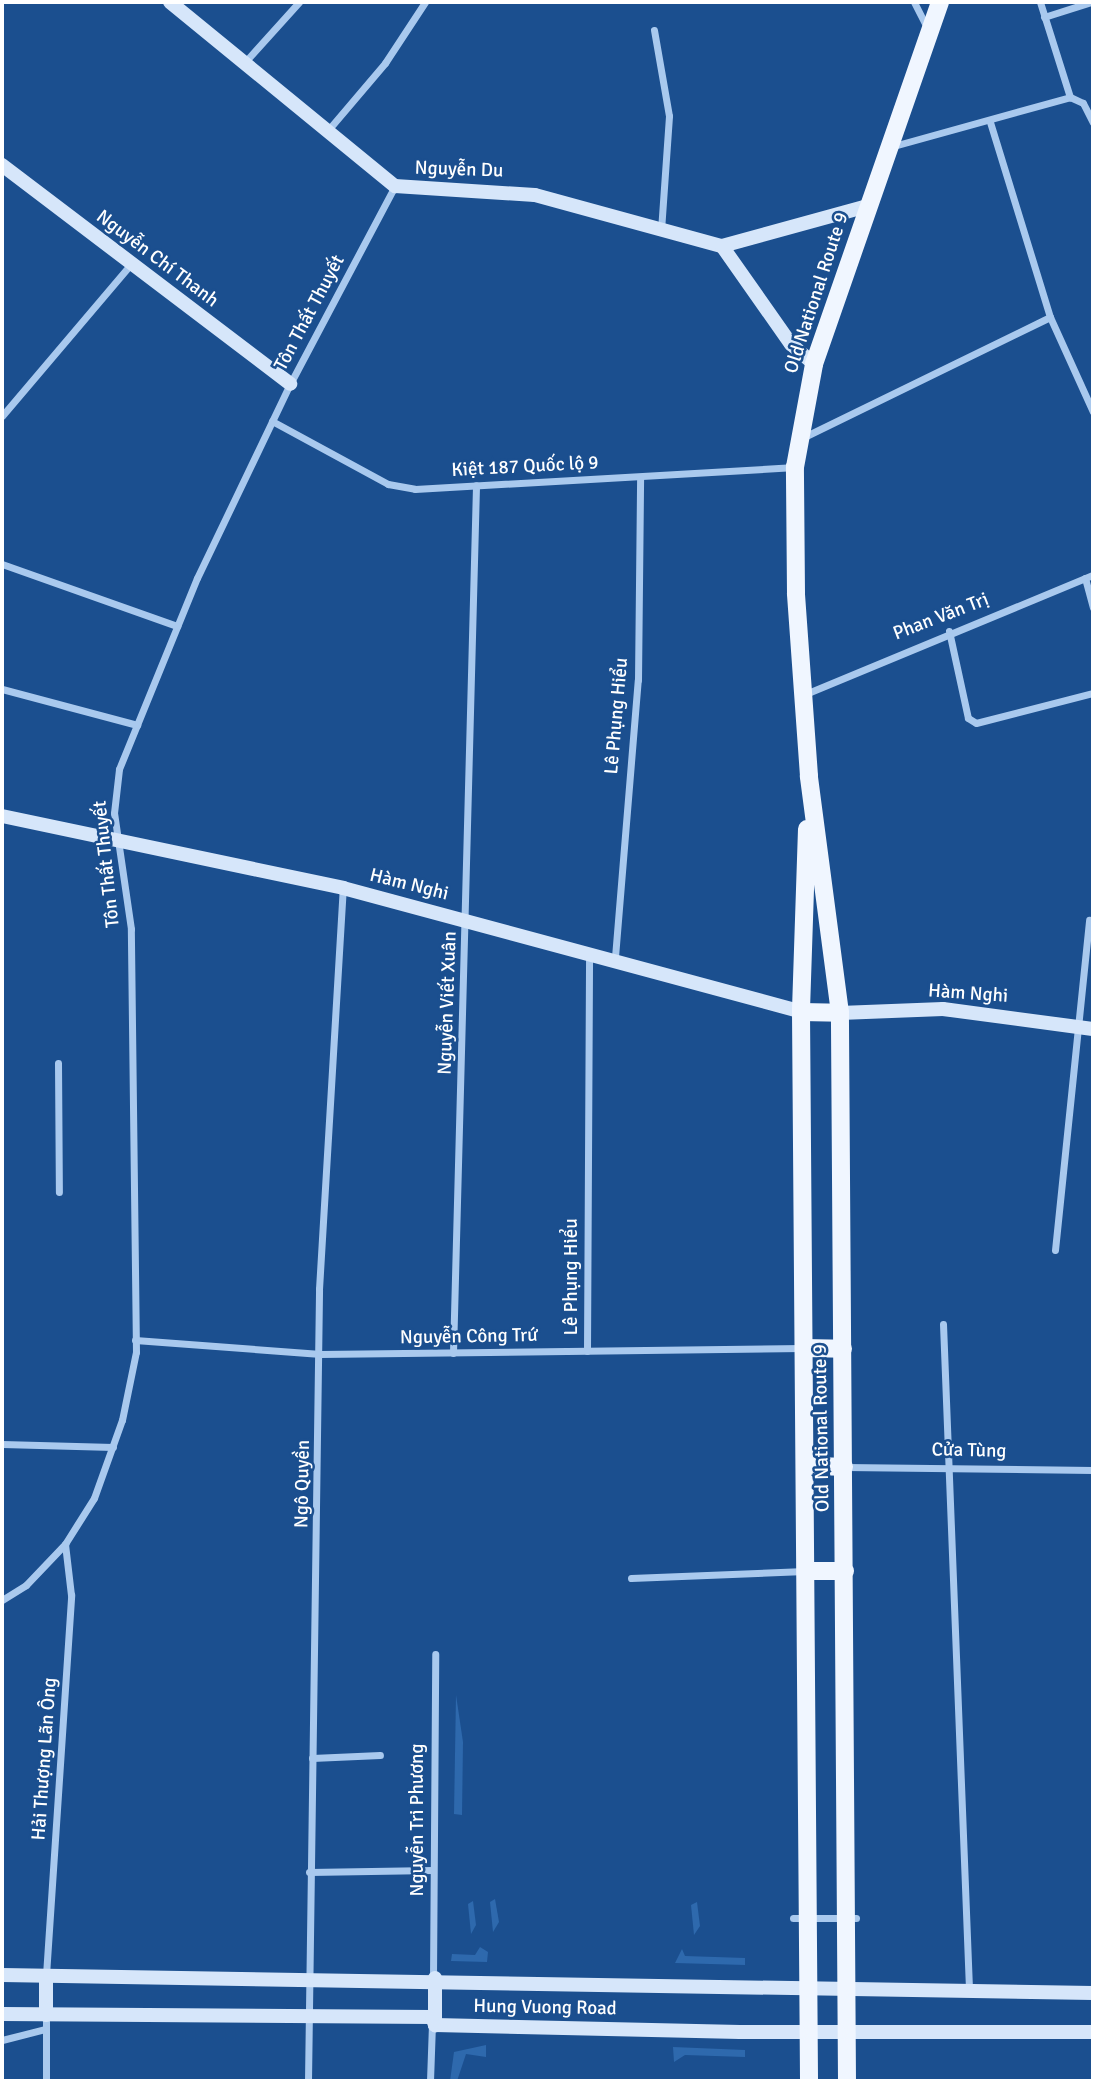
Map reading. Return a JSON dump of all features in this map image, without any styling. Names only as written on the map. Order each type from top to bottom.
[{"type":"main road","name":"Old National Route 9","points":[[847,2081],[852,1918],[839,1013],[809,776],[803,695],[795,467],[814,364],[887,147],[940,2]]},
{"type":"main road","name":"Old National Route 9","points":[[808,2081],[809,1984],[801,1918],[806,1571],[801,1012],[809,776]]},
{"type":"main road","points":[[801,1012],[839,1013]]},
{"type":"main road","points":[[804,1348],[843,1349]]},
{"type":"main road","points":[[805,1466],[844,1466]]},
{"type":"main road","points":[[806,1571],[845,1571]]},
{"type":"street","name":"Nguyễn Du","points":[[170,2],[329,128],[395,187],[489,188],[583,205],[722,246]]},
{"type":"street","points":[[245,62],[299,2]]},
{"type":"street","points":[[329,128],[385,63],[425,2]]},
{"type":"street","points":[[914,2],[929,31]]},
{"type":"street","points":[[1040,2],[1070,97]]},
{"type":"street","points":[[1044,17],[1091,2]]},
{"type":"street","points":[[654,30],[669,116],[661,229]]},
{"type":"street","points":[[887,147],[990,122],[1070,97],[1083,103],[1093,123]]},
{"type":"street","points":[[990,122],[1050,317],[1093,412]]},
{"type":"street","name":"Nguyễn Chí Thanh","points":[[2,165],[290,383]]},
{"type":"street","name":"Tôn Thất Thuyết","points":[[2,1600],[26,1585],[65,1544],[94,1498],[113,1447],[135,1340],[131,929],[123,842],[115,793],[137,725],[177,626],[290,383],[395,187]]},
{"type":"street","points":[[814,364],[791,344],[722,246],[867,206]]},
{"type":"street","points":[[2,416],[131,263]]},
{"type":"street","points":[[799,439],[1050,317]]},
{"type":"street","name":"Kiệt 187 Quốc lộ 9","points":[[272,421],[388,484],[476,485],[795,467]]},
{"type":"street","name":"Lê Phụng Hiểu","points":[[615,957],[638,680],[640,477]]},
{"type":"street","name":"Nguyễn Viết Xuân","points":[[453,1353],[467,920],[476,485]]},
{"type":"street","points":[[2,564],[177,626]]},
{"type":"street","name":"Phan Văn Trị","points":[[803,695],[949,631],[1093,575]]},
{"type":"street","points":[[1085,578],[1093,608]]},
{"type":"street","points":[[949,631],[968,718],[976,723],[1093,693]]},
{"type":"street","points":[[2,689],[137,725]]},
{"type":"street","name":"Hàm Nghi","points":[[2,816],[343,888],[615,957],[801,1012]]},
{"type":"street","name":"Ngô Quyền","points":[[308,2081],[307,1984],[320,1354],[343,888]]},
{"type":"street","points":[[1055,1250],[1089,920]]},
{"type":"street","name":"Lê Phụng Hiểu","points":[[587,1351],[589,951]]},
{"type":"street","name":"Hàm Nghi","points":[[839,1013],[943,1009],[1093,1030]]},
{"type":"street","points":[[58,1063],[59,1192]]},
{"type":"street","points":[[943,1324],[969,1990]]},
{"type":"street","name":"Nguyễn Công Trứ","points":[[135,1340],[320,1354],[804,1348]]},
{"type":"street","points":[[2,1444],[113,1447]]},
{"type":"street","name":"Cửa Tùng","points":[[844,1466],[1093,1470]]},
{"type":"street","name":"Hải Thượng Lãn Ông","points":[[46,1976],[71,1595],[65,1544]]},
{"type":"street","points":[[631,1578],[806,1571]]},
{"type":"street","name":"Nguyễn Tri Phương","points":[[434,1982],[435,1654]]},
{"type":"street","points":[[312,1758],[380,1755]]},
{"type":"street","points":[[309,1872],[433,1870]]},
{"type":"street","points":[[801,1918],[852,1918]]},
{"type":"street","name":"Hung Vuong Road","points":[[2,1975],[307,1984],[809,1984],[1093,1993]]},
{"type":"street","points":[[46,1976],[46,2081]]},
{"type":"street","points":[[430,2081],[434,1982]]},
{"type":"street","name":"Hung Vuong Road","points":[[2,2014],[45,2022],[308,2015],[809,2032],[1093,2032]]},
{"type":"street","points":[[2,2040],[45,2022]]},
{"type":"shaded area","points":[[456,1695],[463,1742],[462,1815],[454,1814]]},
{"type":"shaded area","points":[[495,1899],[499,1922],[493,1932],[490,1902]]},
{"type":"shaded area","points":[[473,1901],[476,1925],[471,1934],[468,1904]]},
{"type":"shaded area","points":[[697,1902],[700,1926],[694,1935],[691,1905]]},
{"type":"shaded area","points":[[480,1947],[488,1952],[487,1962],[451,1961],[452,1954],[475,1955]]},
{"type":"shaded area","points":[[682,1949],[685,1956],[745,1958],[745,1965],[675,1963]]},
{"type":"shaded area","points":[[486,2045],[486,2057],[466,2054],[457,2081],[450,2081],[454,2052]]},
{"type":"shaded area","points":[[673,2047],[745,2050],[745,2057],[685,2055],[674,2062]]}]
